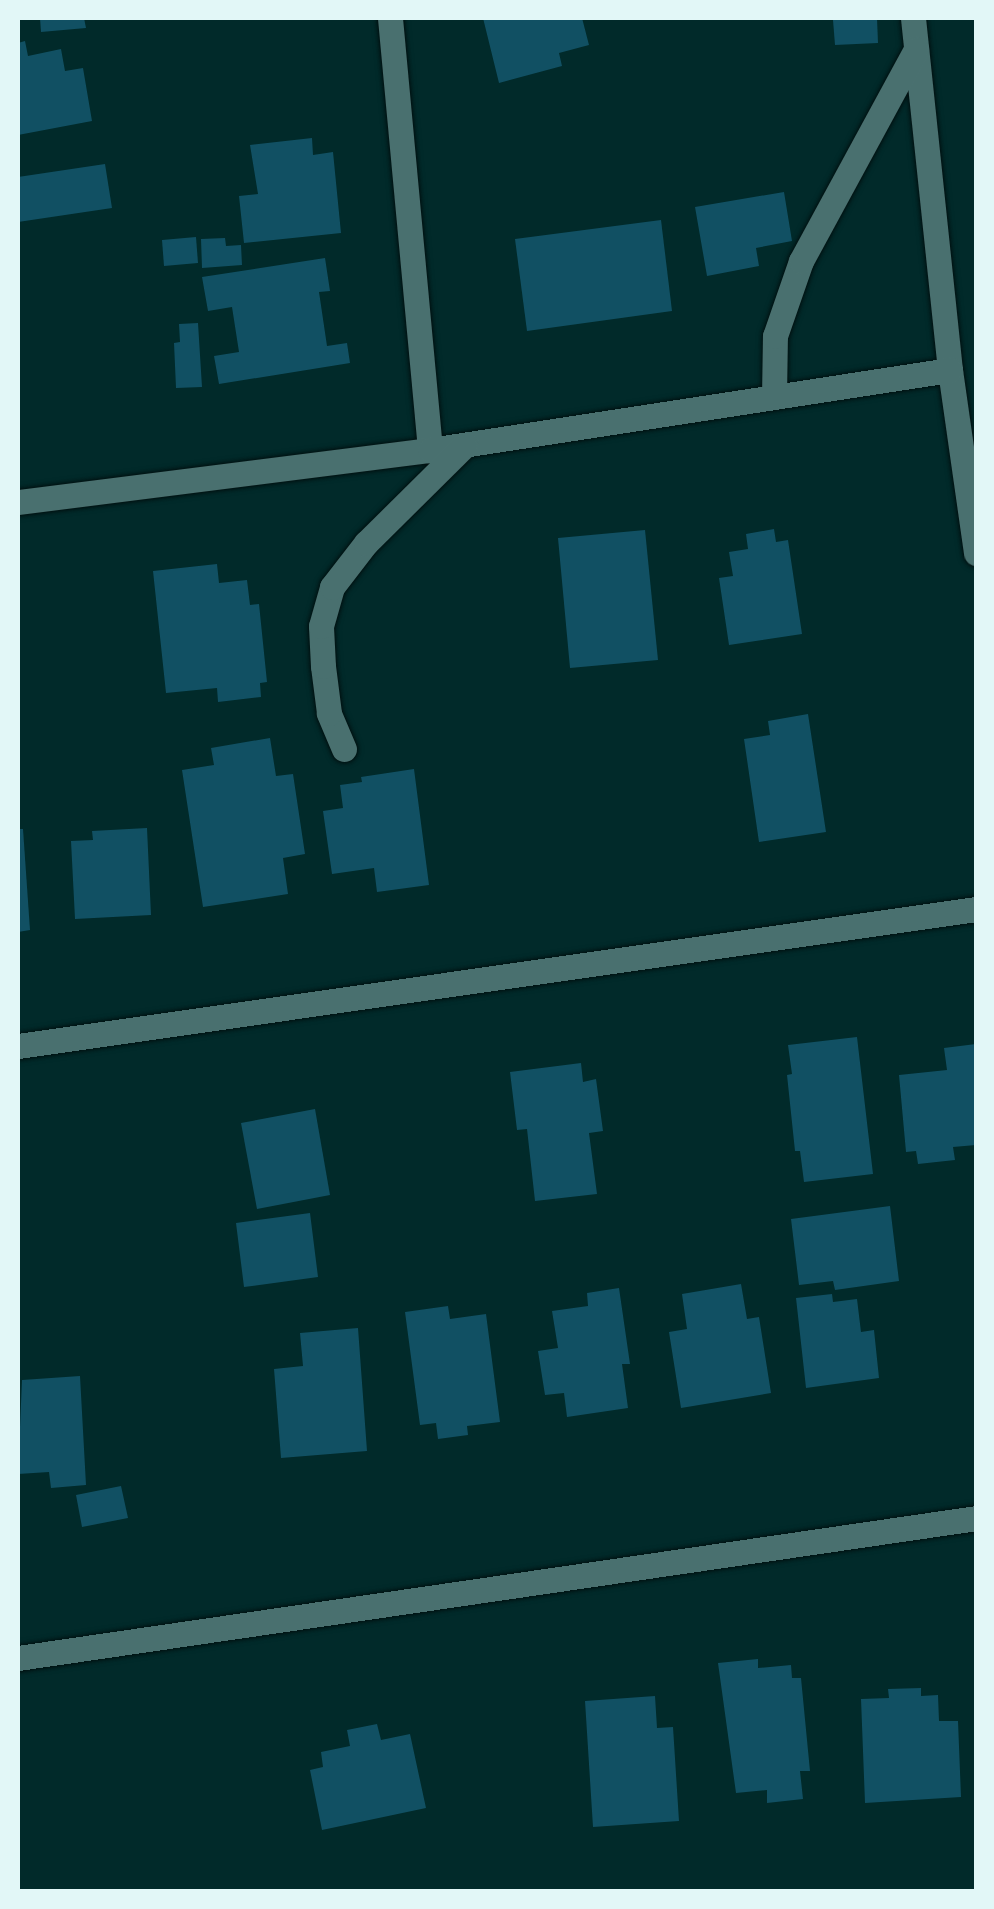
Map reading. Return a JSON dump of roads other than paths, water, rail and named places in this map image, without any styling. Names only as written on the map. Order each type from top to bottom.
[{"type":"street","points":[[390,18],[430,450]]},
{"type":"street","points":[[912,18],[950,370],[976,554]]},
{"type":"street","points":[[774,398],[775,336],[801,260],[916,49]]},
{"type":"street","points":[[18,502],[430,450],[950,370]]},
{"type":"street","points":[[344,749],[328,714],[323,666],[321,626],[332,587],[366,543],[465,445]]},
{"type":"street","points":[[18,1046],[976,909]]},
{"type":"street","points":[[18,1658],[976,1518]]}]
